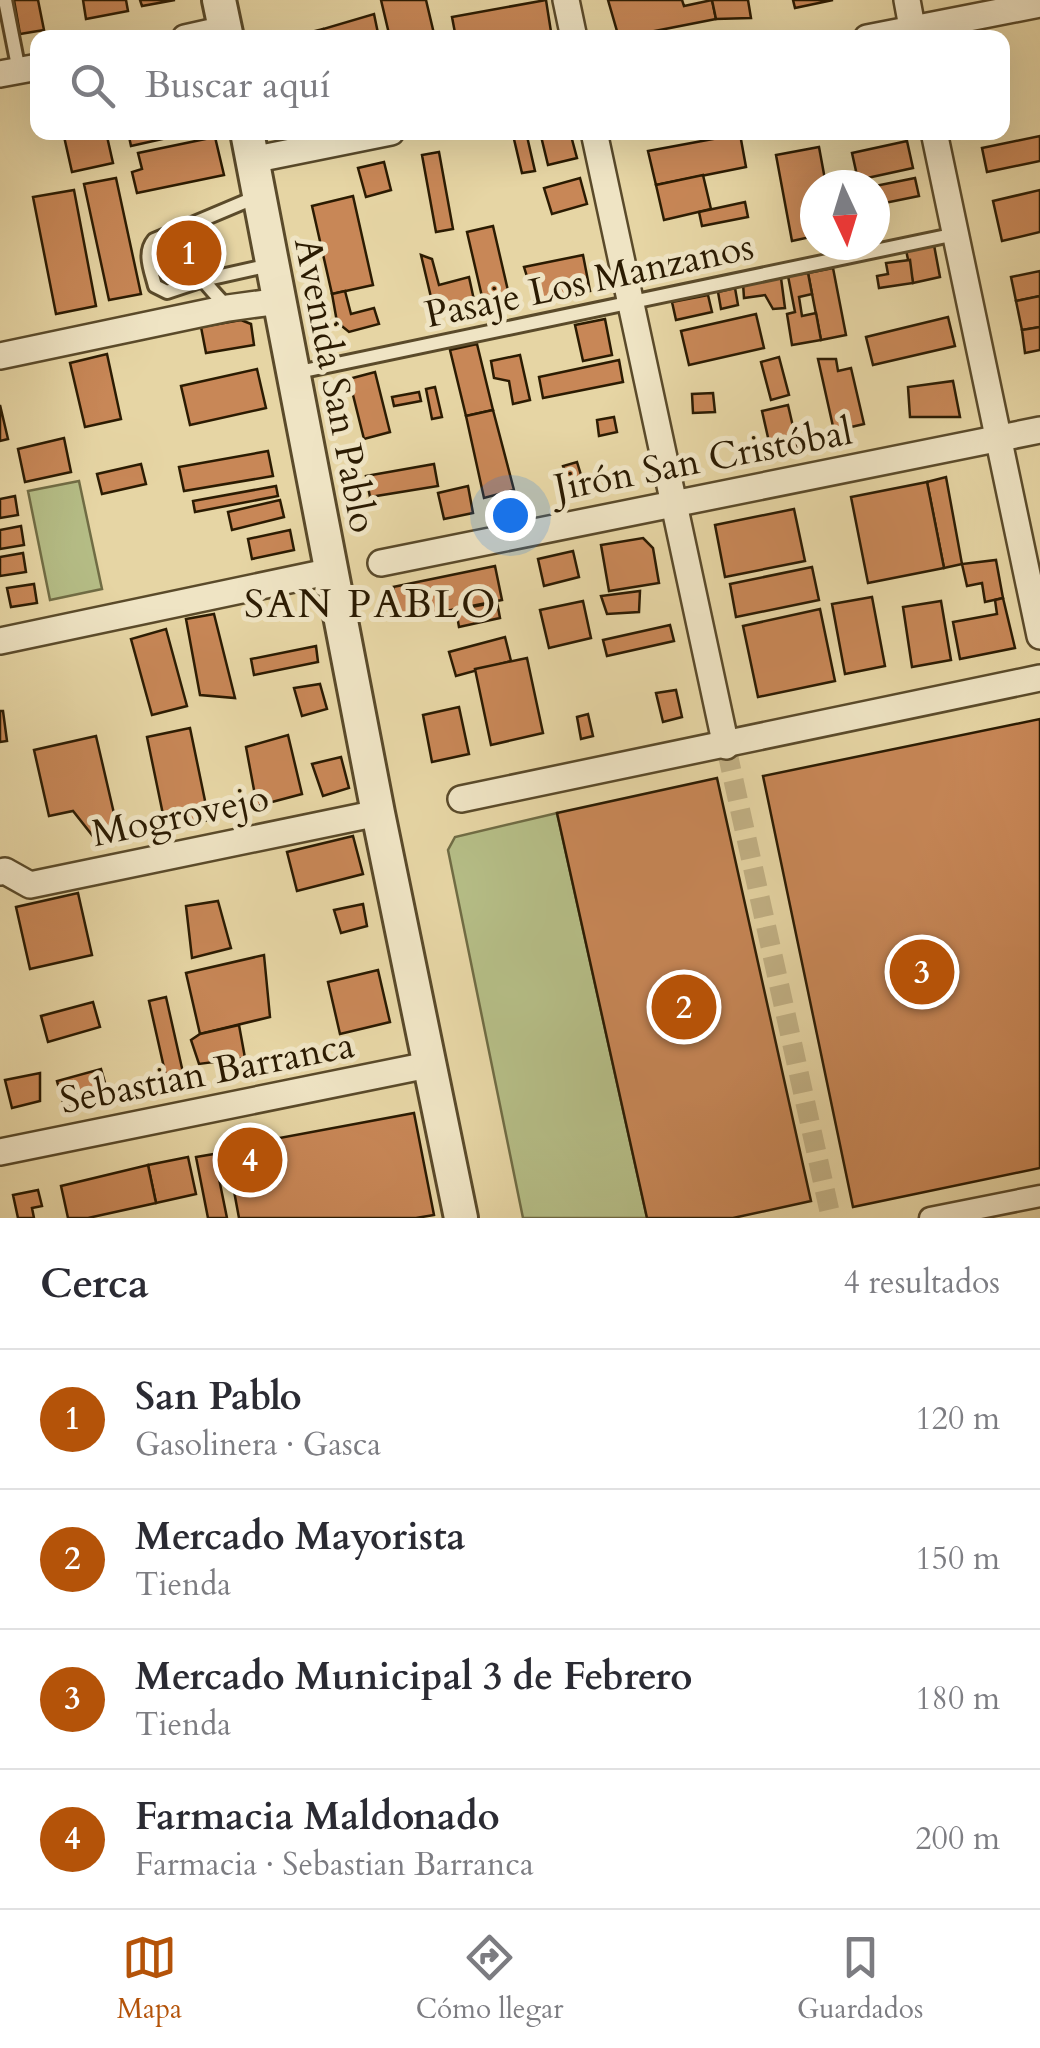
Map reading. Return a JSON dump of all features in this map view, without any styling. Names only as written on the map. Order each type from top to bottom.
[{"type":"street","points":[[566,0],[572,30]]},
{"type":"street","points":[[906,0],[913,30]]},
{"type":"street","points":[[927,30],[1040,4]]},
{"type":"street","points":[[250,146],[310,140]]},
{"type":"street","points":[[596,140],[726,748]]},
{"type":"street","points":[[936,140],[1040,636]]},
{"type":"street","name":"Avenida San Pablo","points":[[250,146],[378,813],[461,1218]]},
{"type":"street","points":[[0,356],[228,308],[280,302]]},
{"type":"street","name":"Jirón San Cristóbal","points":[[381,563],[1040,430]]},
{"type":"street","points":[[0,641],[332,571]]},
{"type":"street","points":[[461,799],[726,748],[1040,678]]},
{"type":"street","name":"Mogrovejo","points":[[0,872],[30,885],[378,813]]},
{"type":"street","name":"Sebastian Barranca","points":[[0,1152],[428,1065]]},
{"type":"street","points":[[930,1218],[1040,1196]]},
{"type":"lane","points":[[5,0],[19,71]]},
{"type":"lane","points":[[258,196],[154,240],[148,247],[151,270],[155,286],[167,292],[271,265]]},
{"type":"lane","points":[[190,225],[186,248],[192,266],[228,308]]},
{"type":"lane","name":"Pasaje Los Manzanos","points":[[294,373],[956,234]]},
{"type":"green space","points":[[79,481],[102,589],[50,600],[28,491]]},
{"type":"green space","points":[[557,813],[647,1218],[523,1218],[448,850],[455,837]]},
{"type":"building","points":[[14,0],[38,0],[44,30],[20,34]]},
{"type":"building","points":[[83,0],[126,0],[128,11],[86,19]]},
{"type":"building","points":[[140,0],[175,0],[142,6]]},
{"type":"building","points":[[381,0],[426,0],[433,30],[388,30]]},
{"type":"building","points":[[546,0],[551,30],[454,30],[452,17]]},
{"type":"building","points":[[608,0],[682,0],[684,6],[712,0],[716,19],[660,30],[617,30]]},
{"type":"building","points":[[712,0],[748,0],[751,18],[716,19]]},
{"type":"building","points":[[793,0],[833,0],[795,8]]},
{"type":"building","points":[[374,14],[377,30],[323,30]]},
{"type":"building","points":[[1040,136],[1040,161],[987,172],[982,148]]},
{"type":"building","points":[[65,140],[108,140],[113,163],[72,172]]},
{"type":"building","points":[[130,140],[158,140],[131,146]]},
{"type":"building","points":[[216,140],[224,175],[137,193],[132,172],[142,169],[138,153]]},
{"type":"building","points":[[514,140],[528,140],[535,171],[522,173]]},
{"type":"building","points":[[542,140],[572,140],[577,158],[548,165]]},
{"type":"building","points":[[708,140],[741,140],[746,167],[656,185],[648,151]]},
{"type":"building","points":[[907,141],[913,168],[890,173],[890,170],[856,170],[852,153]]},
{"type":"building","points":[[819,147],[823,170],[800,170],[800,239],[792,241],[776,155]]},
{"type":"building","points":[[439,152],[453,229],[436,232],[422,155]]},
{"type":"building","points":[[384,162],[391,190],[366,197],[358,168]]},
{"type":"building","points":[[703,175],[711,209],[664,220],[656,185]]},
{"type":"building","points":[[116,178],[141,294],[109,300],[84,184]]},
{"type":"building","points":[[580,178],[587,204],[552,214],[544,188]]},
{"type":"building","points":[[915,178],[919,196],[890,202],[890,183]]},
{"type":"building","points":[[74,190],[96,306],[56,314],[33,197]]},
{"type":"building","points":[[1040,190],[1040,232],[1002,241],[993,201]]},
{"type":"building","points":[[353,196],[373,285],[332,294],[312,206]]},
{"type":"building","points":[[745,202],[748,217],[702,226],[699,212]]},
{"type":"building","points":[[493,226],[509,295],[483,301],[467,232]]},
{"type":"building","points":[[934,245],[940,277],[913,283],[906,250]]},
{"type":"building","points":[[421,255],[432,259],[439,285],[469,277],[474,300],[434,310]]},
{"type":"building","points":[[583,255],[590,291],[535,302],[524,267]]},
{"type":"building","points":[[910,260],[913,283],[879,288],[877,276],[888,274],[886,263]]},
{"type":"building","points":[[833,268],[846,335],[821,340],[808,273]]},
{"type":"building","points":[[1040,271],[1040,296],[1016,301],[1011,277]]},
{"type":"building","points":[[808,273],[812,294],[799,297],[802,316],[816,313],[821,340],[792,345],[787,314],[795,312],[788,276]]},
{"type":"building","points":[[781,278],[785,308],[773,309],[765,295],[744,298],[743,283]]},
{"type":"building","points":[[735,288],[738,305],[721,309],[718,292]]},
{"type":"building","points":[[345,291],[351,314],[374,308],[379,324],[349,332],[337,322],[332,294]]},
{"type":"building","points":[[708,295],[712,312],[676,320],[672,302]]},
{"type":"building","points":[[1040,296],[1040,327],[1022,330],[1016,301]]},
{"type":"building","points":[[756,314],[764,348],[689,365],[681,331]]},
{"type":"building","points":[[948,317],[955,346],[873,365],[866,337]]},
{"type":"building","points":[[605,319],[612,355],[583,361],[575,325]]},
{"type":"building","points":[[241,320],[251,324],[254,345],[206,353],[201,327]]},
{"type":"building","points":[[1040,327],[1040,350],[1025,353],[1022,330]]},
{"type":"building","points":[[477,344],[493,410],[466,416],[450,350]]},
{"type":"building","points":[[107,354],[121,419],[85,427],[70,363]]},
{"type":"building","points":[[520,355],[530,400],[513,404],[509,381],[494,378],[491,361]]},
{"type":"building","points":[[779,357],[789,395],[771,400],[761,362]]},
{"type":"building","points":[[818,359],[836,359],[838,371],[851,368],[864,424],[834,431]]},
{"type":"building","points":[[619,360],[623,382],[543,398],[539,377]]},
{"type":"building","points":[[257,369],[266,408],[190,425],[181,386]]},
{"type":"building","points":[[375,372],[390,432],[364,439],[349,379]]},
{"type":"building","points":[[953,381],[960,417],[910,417],[908,387]]},
{"type":"building","points":[[435,387],[442,417],[432,419],[426,389]]},
{"type":"building","points":[[419,392],[421,401],[394,406],[392,397]]},
{"type":"building","points":[[713,393],[715,412],[693,413],[692,394]]},
{"type":"building","points":[[0,405],[8,439],[0,441]]},
{"type":"building","points":[[788,405],[798,448],[772,455],[762,411]]},
{"type":"building","points":[[493,410],[514,490],[484,498],[466,416]]},
{"type":"building","points":[[614,417],[617,432],[599,436],[597,420]]},
{"type":"building","points":[[64,438],[71,472],[25,482],[18,449]]},
{"type":"building","points":[[268,451],[273,476],[184,491],[179,467]]},
{"type":"building","points":[[577,462],[584,485],[569,489],[563,466]]},
{"type":"building","points":[[141,464],[146,484],[102,494],[97,474]]},
{"type":"building","points":[[434,464],[438,486],[370,497],[366,476]]},
{"type":"building","points":[[946,477],[962,564],[944,568],[927,482]]},
{"type":"building","points":[[927,482],[944,568],[868,583],[851,497]]},
{"type":"building","points":[[276,486],[278,496],[195,512],[193,501]]},
{"type":"building","points":[[468,486],[473,513],[444,519],[438,493]]},
{"type":"building","points":[[15,496],[18,515],[0,518],[0,499]]},
{"type":"building","points":[[280,500],[284,517],[232,530],[228,512]]},
{"type":"building","points":[[794,509],[805,561],[725,577],[715,525]]},
{"type":"building","points":[[21,526],[24,545],[0,549],[0,530]]},
{"type":"building","points":[[290,530],[294,550],[252,559],[248,539]]},
{"type":"building","points":[[643,538],[653,548],[659,583],[609,591],[601,545]]},
{"type":"building","points":[[573,551],[579,577],[544,586],[538,559]]},
{"type":"building","points":[[23,553],[26,572],[0,576],[0,557]]},
{"type":"building","points":[[996,560],[1003,598],[985,602],[982,583],[967,586],[962,564]]},
{"type":"building","points":[[495,566],[502,600],[400,620],[393,587]]},
{"type":"building","points":[[812,567],[819,600],[736,617],[730,584]]},
{"type":"building","points":[[34,584],[37,603],[11,607],[7,588]]},
{"type":"building","points":[[640,591],[639,612],[607,614],[601,596]]},
{"type":"building","points":[[872,597],[885,666],[845,674],[832,604]]},
{"type":"building","points":[[1003,598],[1015,648],[960,659],[953,622],[997,614],[995,600]]},
{"type":"building","points":[[583,601],[591,638],[549,648],[540,610]]},
{"type":"building","points":[[941,601],[951,660],[912,667],[903,607]]},
{"type":"building","points":[[497,602],[500,618],[459,627],[456,610]]},
{"type":"building","points":[[820,609],[835,681],[758,697],[743,626]]},
{"type":"building","points":[[214,614],[235,698],[200,695],[186,619]]},
{"type":"building","points":[[670,625],[674,641],[607,656],[603,640]]},
{"type":"building","points":[[166,629],[187,706],[152,715],[131,639]]},
{"type":"building","points":[[505,637],[511,661],[456,676],[449,652]]},
{"type":"building","points":[[316,646],[318,662],[254,675],[251,659]]},
{"type":"building","points":[[527,658],[543,733],[491,745],[475,669]]},
{"type":"building","points":[[320,684],[327,709],[302,716],[294,688]]},
{"type":"building","points":[[676,690],[682,717],[663,722],[656,693]]},
{"type":"building","points":[[459,707],[469,754],[432,762],[423,715]]},
{"type":"building","points":[[0,711],[7,741],[0,742]]},
{"type":"building","points":[[588,714],[593,736],[581,739],[577,717]]},
{"type":"building","points":[[1040,719],[1040,1168],[853,1207],[763,776]]},
{"type":"building","points":[[190,728],[209,820],[166,829],[147,737]]},
{"type":"building","points":[[288,735],[302,794],[257,806],[246,747]]},
{"type":"building","points":[[96,736],[119,835],[96,840],[73,811],[49,816],[34,750]]},
{"type":"building","points":[[341,757],[349,788],[323,796],[312,764]]},
{"type":"building","points":[[717,778],[811,1201],[733,1218],[647,1218],[557,813]]},
{"type":"building","points":[[353,836],[363,874],[297,891],[287,852]]},
{"type":"building","points":[[78,893],[92,955],[30,969],[16,907]]},
{"type":"building","points":[[218,901],[231,948],[192,958],[186,906]]},
{"type":"building","points":[[363,904],[367,926],[341,933],[334,910]]},
{"type":"building","points":[[264,955],[270,1017],[200,1034],[186,973]]},
{"type":"building","points":[[378,970],[390,1022],[340,1034],[328,982]]},
{"type":"building","points":[[166,997],[184,1077],[167,1081],[149,1001]]},
{"type":"building","points":[[93,1002],[100,1027],[48,1042],[41,1016]]},
{"type":"building","points":[[239,1025],[245,1058],[199,1064],[191,1040],[200,1034]]},
{"type":"building","points":[[101,1069],[108,1093],[64,1106],[57,1081]]},
{"type":"building","points":[[40,1073],[40,1101],[12,1108],[5,1080]]},
{"type":"building","points":[[414,1113],[434,1215],[239,1218],[226,1148]]},
{"type":"building","points":[[214,1154],[227,1218],[208,1218],[196,1157]]},
{"type":"building","points":[[188,1157],[196,1194],[156,1203],[148,1165]]},
{"type":"building","points":[[148,1165],[156,1203],[88,1218],[68,1218],[61,1186]]},
{"type":"building","points":[[38,1190],[42,1206],[32,1208],[34,1218],[18,1218],[13,1195]]},
{"type":"tunnel","points":[[727,751],[831,1218]]},
{"type":"place","name":"San Pablo","points":[[189,253]]},
{"type":"place","name":"Mercado Municipal 3 de Febrero","points":[[922,972]]},
{"type":"place","name":"Mercado Mayorista","points":[[684,1007]]},
{"type":"place","name":"Farmacia Maldonado","points":[[250,1160]]},
{"type":"district","name":"SAN PABLO","points":[[371,603]]}]
